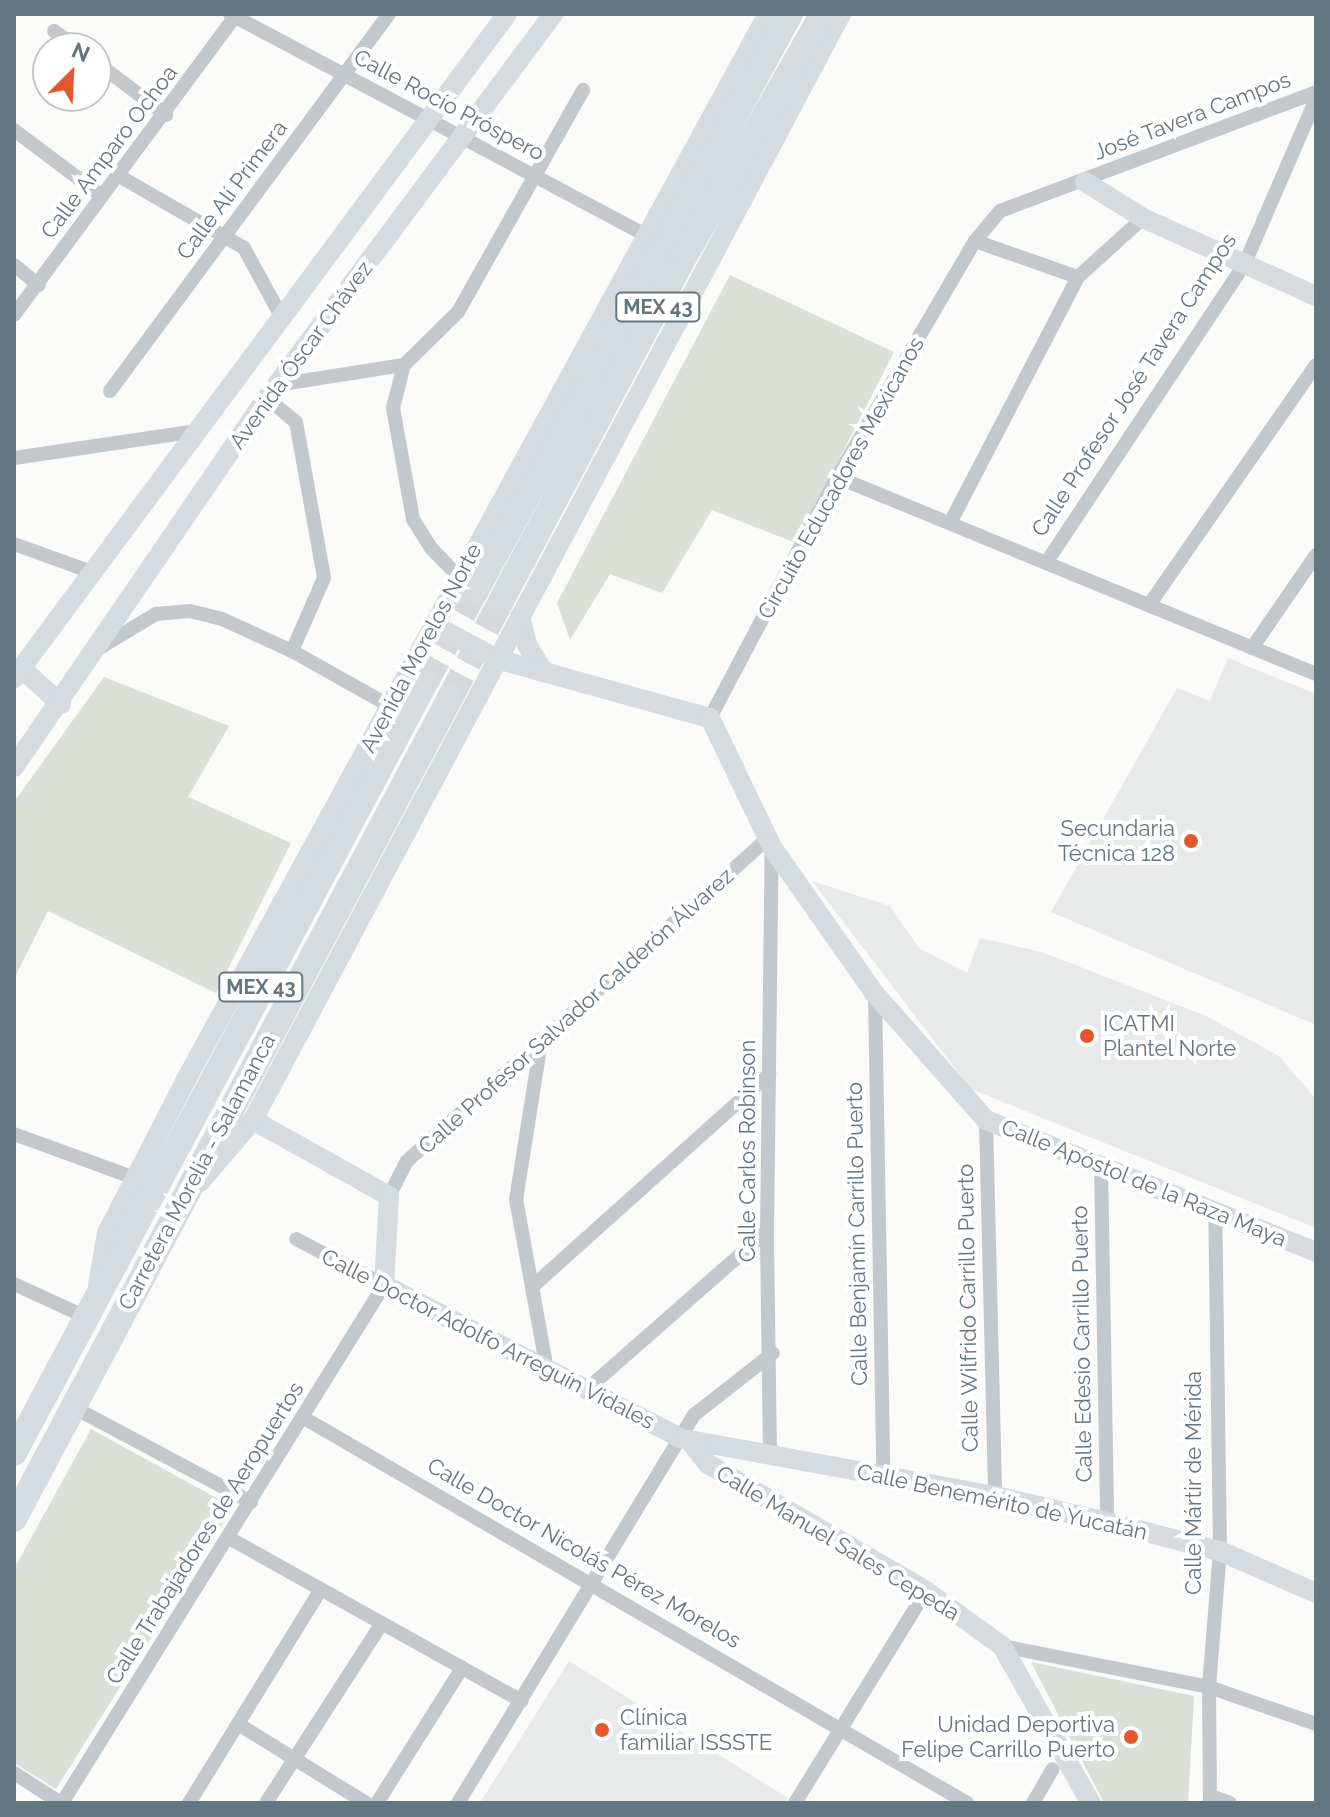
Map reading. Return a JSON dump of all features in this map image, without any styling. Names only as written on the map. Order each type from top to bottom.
[{"type":"highway","name":"MEX 43","points":[[468,583],[790,14]]},
{"type":"highway","name":"MEX 43","points":[[510,610],[687,252],[823,14]]},
{"type":"highway","name":"Carretera Morelia - Salamanca","points":[[18,1438],[425,683]]},
{"type":"highway","name":"Carretera Morelia - Salamanca","points":[[14,1519],[450,698]]},
{"type":"street","name":"Calle Alí Primera","points":[[110,391],[389,14]]},
{"type":"street","name":"Avenida Óscar Chávez","points":[[18,673],[89,571],[507,14]]},
{"type":"street","name":"Avenida Óscar Chávez","points":[[14,767],[101,647],[272,392],[553,14]]},
{"type":"street","name":"Avenida Morelos Norte","points":[[97,1291],[107,1233],[135,1178],[434,625],[468,583],[648,236],[768,14]]},
{"type":"street","points":[[183,1199],[234,1148],[253,1120],[497,659],[510,610],[841,14]]},
{"type":"street","name":"Calle Rocío Próspero","points":[[234,15],[648,236]]},
{"type":"street","name":"Calle Amparo Ochoa","points":[[14,315],[166,115],[234,15]]},
{"type":"street","points":[[112,74],[166,115]]},
{"type":"street","points":[[468,583],[431,548],[413,519],[393,408],[404,365],[458,312],[583,90]]},
{"type":"street","name":"José Tavera Campos","points":[[1085,182],[1316,92]]},
{"type":"street","name":"Calle Profesor José Tavera Campos","points":[[1046,563],[1245,263],[1316,99]]},
{"type":"street","points":[[14,130],[102,196]]},
{"type":"street","points":[[119,176],[226,234],[244,248],[281,316]]},
{"type":"street","points":[[1085,182],[1143,218],[1316,296]]},
{"type":"street","name":"Circuito Educadores Mexicanos","points":[[710,718],[837,477],[975,241],[1000,211],[1038,194],[1085,182]]},
{"type":"street","points":[[950,523],[1078,277],[1143,218]]},
{"type":"street","points":[[975,241],[1078,277]]},
{"type":"street","points":[[14,265],[39,285]]},
{"type":"street","points":[[292,651],[324,578],[296,422],[272,392],[404,365]]},
{"type":"street","points":[[1149,605],[1316,365]]},
{"type":"street","points":[[14,458],[197,431]]},
{"type":"street","points":[[837,477],[1316,674]]},
{"type":"street","points":[[14,544],[89,571]]},
{"type":"street","points":[[1252,648],[1316,555]]},
{"type":"street","points":[[510,610],[544,672]]},
{"type":"street","points":[[101,647],[156,614],[190,611],[222,619],[292,651],[390,706]]},
{"type":"street","points":[[434,625],[497,659],[710,718]]},
{"type":"street","points":[[18,673],[61,704]]},
{"type":"street","name":"Calle Apóstol de la Raza Maya","points":[[710,718],[770,842],[875,994],[986,1120],[1316,1252]]},
{"type":"street","name":"Calle Profesor Salvador Calderón Álvarez","points":[[384,1285],[389,1196],[407,1161],[770,842]]},
{"type":"street","name":"Calle Carlos Robinson","points":[[770,842],[767,1231],[773,1353],[770,1455]]},
{"type":"street","name":"Calle Benjamín Carrillo Puerto","points":[[875,994],[883,1474]]},
{"type":"street","points":[[541,1042],[516,1199],[547,1369]]},
{"type":"street","points":[[532,1287],[769,1074]]},
{"type":"street","points":[[253,1120],[389,1196]]},
{"type":"street","name":"Calle Wilfrido Carrillo Puerto","points":[[986,1120],[995,1496]]},
{"type":"street","points":[[14,1134],[135,1178]]},
{"type":"street","name":"Calle Edesio Carrillo Puerto","points":[[1101,1165],[1107,1522]]},
{"type":"street","name":"Calle Mártir de Mérida","points":[[1210,1800],[1209,1687],[1220,1551],[1215,1211]]},
{"type":"street","points":[[585,1391],[767,1231]]},
{"type":"street","name":"Calle Doctor Adolfo Arreguín Vidales","points":[[296,1239],[585,1391],[685,1439]]},
{"type":"street","points":[[14,1284],[84,1316]]},
{"type":"street","name":"Calle Trabajadores de Aeropuertos","points":[[62,1803],[384,1285]]},
{"type":"street","points":[[458,1803],[706,1401],[773,1353]]},
{"type":"street","points":[[73,1407],[251,1502]]},
{"type":"street","name":"Calle Doctor Nicolás Pérez Morelos","points":[[304,1418],[842,1727],[967,1803]]},
{"type":"street","name":"Calle Benemérito de Yucatán","points":[[685,1439],[995,1496],[1107,1522],[1220,1551],[1316,1593]]},
{"type":"street","name":"Calle Manuel Sales Cepeda","points":[[685,1439],[708,1464],[926,1591],[1002,1646],[1209,1687],[1316,1724]]},
{"type":"street","points":[[229,1538],[522,1701]]},
{"type":"street","points":[[189,1803],[321,1589]]},
{"type":"street","points":[[795,1803],[926,1591]]},
{"type":"street","points":[[266,1803],[382,1623]]},
{"type":"street","points":[[1002,1646],[1091,1803]]},
{"type":"street","points":[[377,1803],[462,1668]]},
{"type":"street","points":[[238,1724],[366,1803]]},
{"type":"street","points":[[1033,1803],[1053,1769]]},
{"type":"street","points":[[14,1773],[62,1803]]},
{"type":"street","points":[[1210,1800],[1230,1803]]},
{"type":"shaded area","points":[[730,275],[894,352],[796,543],[712,510],[662,593],[610,574],[570,640],[557,603]]},
{"type":"shaded area","name":"Secundaria Técnica 128","points":[[1228,658],[1316,694],[1316,1025],[1051,912],[1177,688],[1210,701]]},
{"type":"shaded area","points":[[104,677],[229,726],[188,797],[291,843],[216,993],[48,911],[14,979],[14,802]]},
{"type":"shaded area","name":"ICATMI Plantel Norte","points":[[812,881],[890,906],[919,948],[967,973],[980,938],[1042,952],[1206,1016],[1279,1056],[1316,1099],[1316,1228],[971,1089]]},
{"type":"shaded area","points":[[91,1429],[233,1507],[56,1789],[14,1763],[14,1569]]},
{"type":"shaded area","name":"Clínica familiar ISSSTE","points":[[569,1661],[788,1798],[785,1803],[480,1803]]},
{"type":"shaded area","name":"Unidad Deportiva Felipe Carrillo Puerto","points":[[1031,1662],[1194,1696],[1188,1803],[1104,1803]]},
{"type":"tunnel","points":[[425,683],[476,590]]},
{"type":"tunnel","points":[[450,698],[500,603]]},
{"type":"place","name":"Secundaria Técnica 128","points":[[1191,841]]},
{"type":"place","name":"ICATMI Plantel Norte","points":[[1087,1036]]},
{"type":"place","name":"Clínica familiar ISSSTE","points":[[602,1730]]},
{"type":"place","name":"Unidad Deportiva Felipe Carrillo Puerto","points":[[1131,1737]]}]
